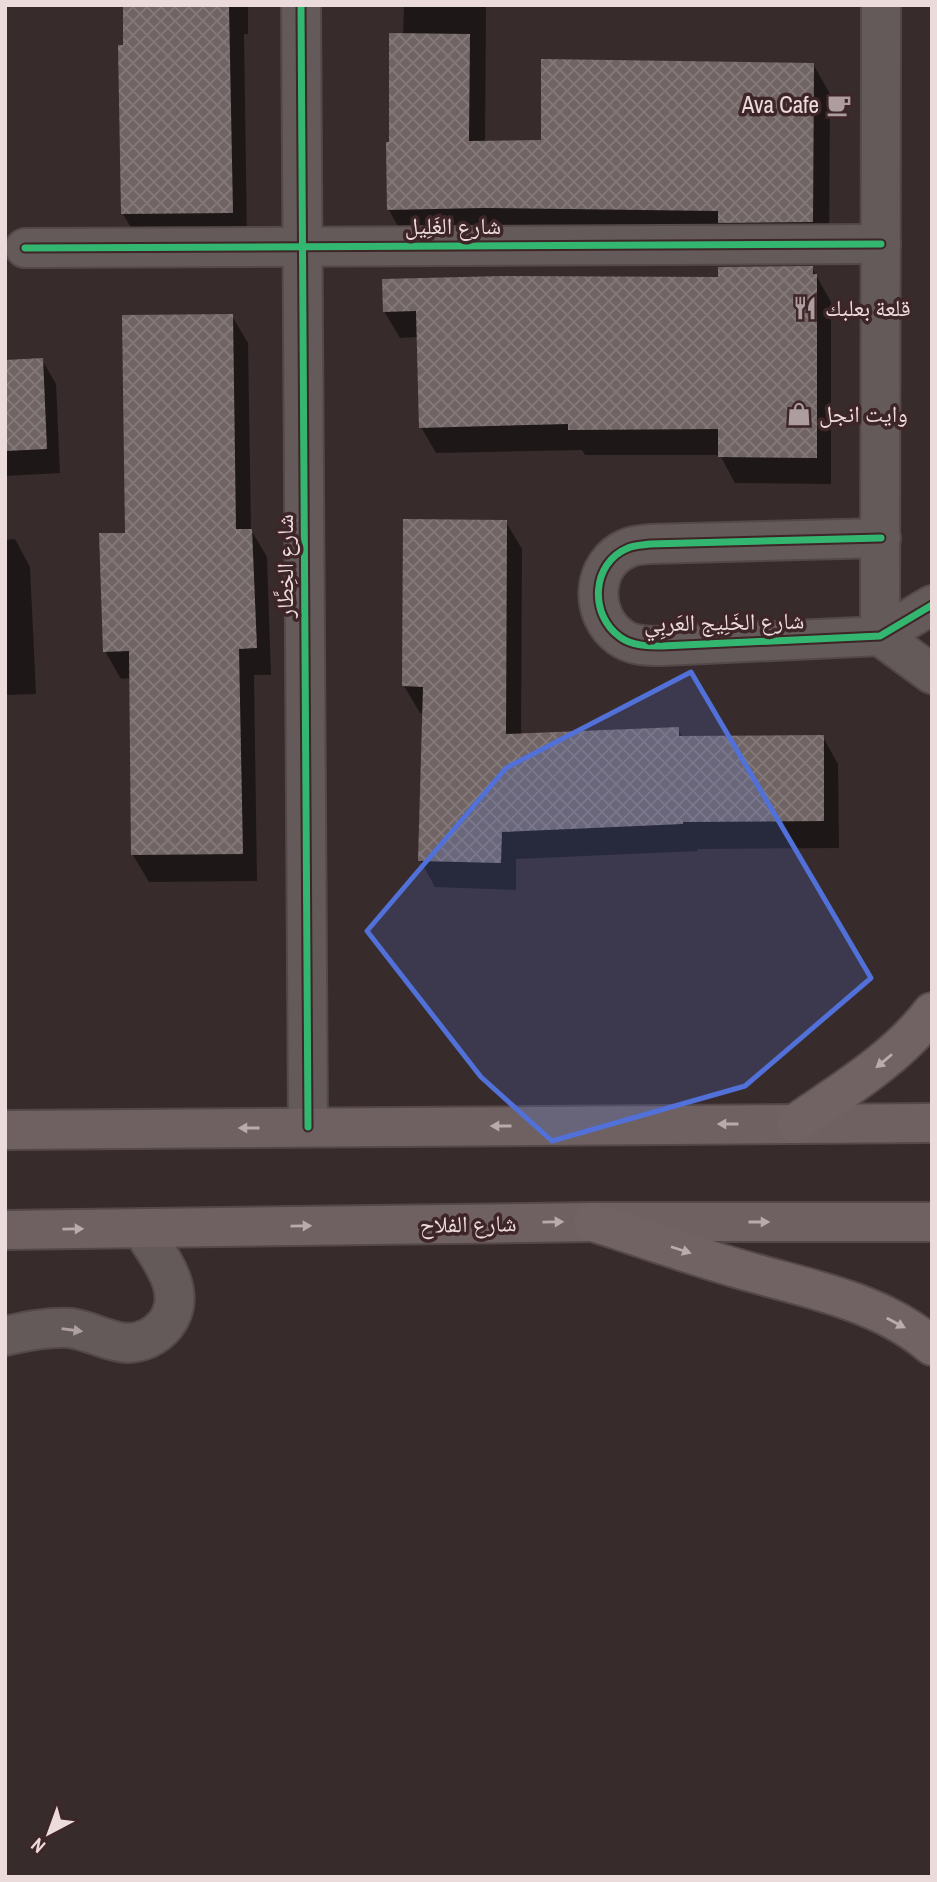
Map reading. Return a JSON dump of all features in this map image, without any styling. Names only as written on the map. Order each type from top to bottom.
[{"type":"highway","points":[[796,1123],[885,1060],[918,1031],[932,1012]]},
{"type":"highway","points":[[593,1222],[857,1303],[902,1326],[932,1346]]},
{"type":"main road","points":[[5,1130],[932,1123]]},
{"type":"main road","name":"شارع الفلاح","points":[[5,1230],[593,1222],[932,1222]]},
{"type":"street","name":"شارع الخِطَّار","points":[[301,5],[308,1127]]},
{"type":"street","points":[[881,5],[880,636],[932,674]]},
{"type":"street","name":"شارع الغَلِيل","points":[[12,249],[881,244]]},
{"type":"street","name":"شارع الخَلِيج العَربِي","points":[[881,538],[650,544],[628,548],[610,561],[600,580],[597,601],[605,622],[621,638],[641,646],[880,636],[932,605]]},
{"type":"street","points":[[5,1336],[50,1328],[74,1329],[130,1343],[145,1340],[159,1332],[170,1318],[175,1301],[173,1285],[167,1269],[141,1228]]},
{"type":"highlighted area","points":[[691,672],[871,978],[745,1086],[552,1141],[481,1077],[367,931],[506,768]]},
{"type":"building","points":[[123,5],[229,5],[233,213],[121,214],[118,45],[123,45]]},
{"type":"building","points":[[389,33],[470,34],[469,141],[541,140],[541,59],[814,63],[813,222],[718,223],[718,211],[483,208],[387,210]]},
{"type":"building","points":[[813,266],[813,274],[817,274],[817,458],[718,457],[718,429],[568,430],[568,424],[419,428],[416,311],[383,312],[382,279],[504,276],[718,277],[718,267]]},
{"type":"building","points":[[233,314],[236,529],[252,529],[257,648],[239,649],[243,854],[131,855],[129,651],[103,652],[99,533],[125,533],[122,315]]},
{"type":"building","points":[[43,358],[47,449],[5,451],[5,360]]},
{"type":"building","points":[[403,519],[507,520],[506,734],[679,727],[679,736],[824,735],[824,821],[683,822],[502,832],[501,863],[418,861],[423,687],[402,686]]},
{"type":"cycle path","points":[[301,5],[308,1127]]},
{"type":"cycle path","points":[[25,248],[881,244]]},
{"type":"cycle path","points":[[881,538],[633,546],[616,555],[607,565],[598,590],[599,603],[603,616],[620,637],[646,646],[880,636],[932,605]]},
{"type":"place","name":"Ava Cafe","points":[[839,105]]},
{"type":"place","name":"قلعة بعلبك","points":[[805,308]]},
{"type":"place","name":"وايت انجل","points":[[799,414]]}]
